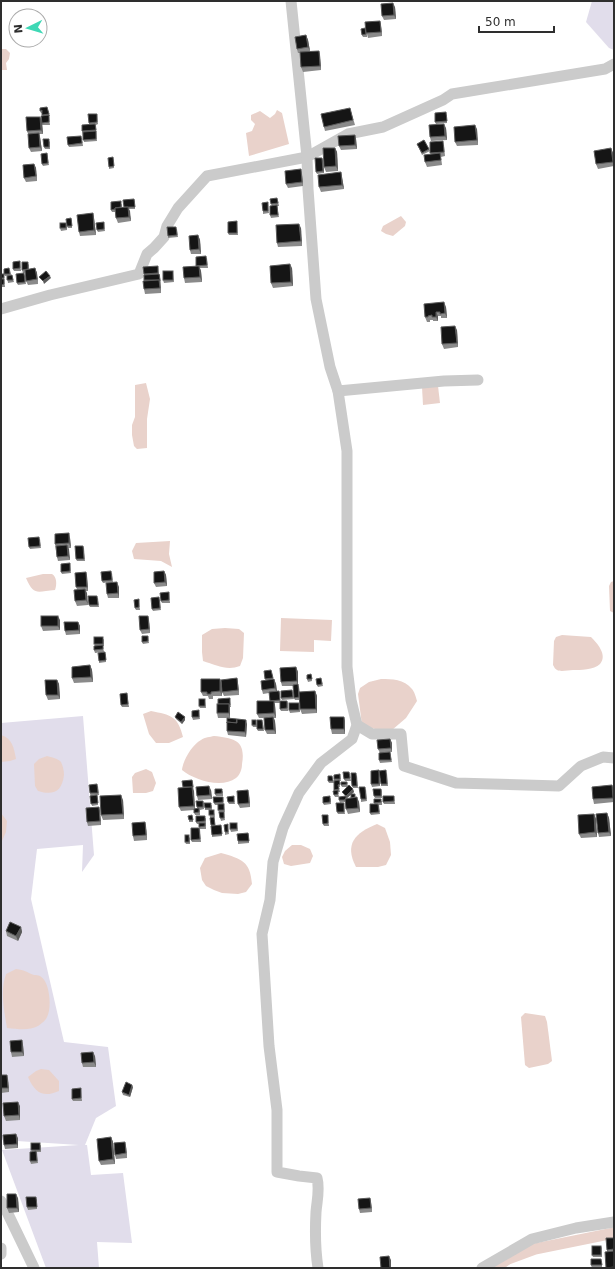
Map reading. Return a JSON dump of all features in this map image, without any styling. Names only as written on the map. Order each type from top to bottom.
[{"type":"street","points":[[291,1],[307,158],[316,299],[330,367],[338,391],[347,451],[348,667],[351,700],[357,725],[352,739],[321,763],[299,793],[283,828],[273,862],[270,900],[262,934],[269,1046],[277,1110],[277,1172],[317,1178],[319,1186],[315,1229],[318,1268]]},
{"type":"street","points":[[1,309],[50,295],[139,274],[147,254],[164,237],[167,226],[178,208],[207,176],[307,158],[348,134],[384,127],[443,100],[452,94],[605,69],[614,64]]},
{"type":"street","points":[[338,391],[444,381],[478,380]]},
{"type":"street","points":[[357,725],[372,734],[401,734],[404,766],[456,783],[559,786],[581,766],[603,757],[614,758]]},
{"type":"street","points":[[1,1202],[34,1268]]},
{"type":"street","points":[[482,1268],[532,1240],[576,1228],[614,1222]]},
{"type":"street","points":[[1,1248],[1,1254]]},
{"type":"shaded area","points":[[592,1],[614,1],[614,50],[609,48],[586,22]]},
{"type":"shaded area","points":[[1,49],[6,49],[10,53],[9,59],[6,63],[7,70],[1,70]]},
{"type":"shaded area","points":[[277,110],[282,113],[289,144],[249,156],[246,133],[252,131],[255,124],[251,120],[251,115],[260,111],[270,118]]},
{"type":"shaded area","points":[[401,216],[406,222],[405,226],[393,236],[381,231],[383,226]]},
{"type":"shaded area","points":[[146,383],[150,399],[147,419],[147,448],[137,449],[134,446],[132,435],[132,425],[135,417],[135,385]]},
{"type":"shaded area","points":[[438,386],[440,403],[423,405],[422,387]]},
{"type":"shaded area","points":[[170,541],[169,554],[172,567],[161,561],[134,559],[132,551],[136,543]]},
{"type":"shaded area","points":[[43,574],[54,575],[56,581],[55,590],[37,592],[32,588],[26,578]]},
{"type":"shaded area","points":[[614,581],[614,613],[610,611],[609,586],[611,582]]},
{"type":"shaded area","points":[[281,618],[332,620],[331,641],[314,640],[314,652],[280,651]]},
{"type":"shaded area","points":[[212,629],[239,629],[244,633],[243,658],[240,666],[226,668],[203,661],[202,635]]},
{"type":"shaded area","points":[[562,635],[591,637],[601,649],[603,657],[600,664],[587,669],[559,671],[556,669],[553,665],[554,641],[556,637]]},
{"type":"shaded area","points":[[381,679],[402,681],[413,690],[417,701],[406,718],[392,730],[375,729],[362,725],[358,694],[360,688],[369,682]]},
{"type":"shaded area","points":[[151,711],[169,715],[173,718],[179,725],[183,737],[169,743],[156,743],[149,734],[143,714]]},
{"type":"shaded area","points":[[83,716],[94,855],[82,872],[83,845],[37,849],[31,899],[64,1042],[108,1047],[116,1106],[96,1118],[85,1145],[87,1145],[91,1175],[123,1173],[132,1243],[97,1242],[99,1268],[46,1268],[2,1150],[79,1145],[1,1140],[1,723]]},
{"type":"shaded area","points":[[1,735],[8,738],[10,741],[16,759],[1,762]]},
{"type":"shaded area","points":[[214,736],[228,738],[237,742],[242,750],[242,768],[240,772],[236,778],[223,783],[201,780],[187,774],[182,770],[186,757],[194,745],[203,739]]},
{"type":"shaded area","points":[[47,756],[55,758],[61,762],[64,773],[63,780],[59,788],[56,791],[49,793],[38,791],[35,786],[34,764],[39,759]]},
{"type":"shaded area","points":[[146,769],[152,772],[156,783],[153,791],[146,793],[133,793],[132,777],[135,773]]},
{"type":"shaded area","points":[[1,813],[7,821],[6,832],[1,843]]},
{"type":"shaded area","points":[[377,824],[385,828],[390,842],[391,855],[386,865],[378,867],[356,867],[351,852],[354,840],[363,831]]},
{"type":"shaded area","points":[[292,845],[301,845],[310,849],[313,856],[310,863],[291,866],[284,864],[282,857],[285,851]]},
{"type":"shaded area","points":[[221,853],[240,859],[247,866],[252,884],[246,892],[238,894],[222,893],[206,886],[202,880],[200,868],[205,858]]},
{"type":"shaded area","points":[[16,969],[40,976],[46,983],[48,989],[50,1001],[49,1013],[45,1021],[35,1028],[7,1028],[3,1001],[4,980],[6,974]]},
{"type":"shaded area","points":[[525,1013],[545,1016],[552,1061],[548,1064],[529,1068],[525,1065],[521,1017]]},
{"type":"shaded area","points":[[41,1069],[49,1070],[59,1081],[59,1091],[44,1094],[40,1093],[34,1087],[28,1077]]},
{"type":"building","points":[[393,3],[394,15],[382,16],[381,4]]},
{"type":"building","points":[[380,21],[381,32],[366,33],[365,22]]},
{"type":"building","points":[[365,28],[366,34],[362,35],[361,29]]},
{"type":"building","points":[[306,35],[308,47],[297,49],[295,37]]},
{"type":"building","points":[[319,51],[320,66],[301,67],[300,52]]},
{"type":"building","points":[[47,107],[49,114],[42,115],[42,110],[40,111],[40,108]]},
{"type":"building","points":[[350,108],[353,120],[324,127],[321,114]]},
{"type":"building","points":[[446,112],[447,121],[435,122],[435,113]]},
{"type":"building","points":[[88,114],[97,114],[97,122],[89,123]]},
{"type":"building","points":[[49,115],[49,122],[42,123],[41,116]]},
{"type":"building","points":[[26,117],[40,117],[41,130],[27,131]]},
{"type":"building","points":[[95,124],[96,130],[82,131],[82,125]]},
{"type":"building","points":[[444,124],[445,136],[430,137],[429,125]]},
{"type":"building","points":[[475,125],[477,140],[455,142],[454,127]]},
{"type":"building","points":[[96,131],[96,139],[83,140],[83,132]]},
{"type":"building","points":[[39,133],[40,147],[29,148],[28,134]]},
{"type":"building","points":[[355,135],[355,145],[339,146],[338,136]]},
{"type":"building","points":[[81,136],[82,143],[68,145],[67,137]]},
{"type":"building","points":[[43,139],[49,139],[49,147],[44,147]]},
{"type":"building","points":[[424,140],[429,149],[422,153],[417,144]]},
{"type":"building","points":[[443,141],[444,152],[430,153],[430,142]]},
{"type":"building","points":[[323,148],[335,148],[336,166],[324,167]]},
{"type":"building","points":[[611,148],[613,162],[596,164],[594,151]]},
{"type":"building","points":[[47,153],[48,163],[42,164],[41,154]]},
{"type":"building","points":[[440,153],[441,160],[425,162],[424,155]]},
{"type":"building","points":[[113,157],[114,166],[109,167],[108,158]]},
{"type":"building","points":[[315,158],[322,158],[323,171],[316,172]]},
{"type":"building","points":[[34,164],[36,176],[24,178],[23,165]]},
{"type":"building","points":[[301,169],[302,182],[286,184],[285,171]]},
{"type":"building","points":[[341,172],[342,185],[319,187],[318,175]]},
{"type":"building","points":[[277,198],[278,203],[271,204],[270,199]]},
{"type":"building","points":[[134,199],[135,207],[124,207],[123,200]]},
{"type":"building","points":[[121,201],[121,207],[111,210],[111,202]]},
{"type":"building","points":[[268,202],[268,211],[263,211],[262,203]]},
{"type":"building","points":[[277,205],[278,215],[270,215],[270,206]]},
{"type":"building","points":[[128,207],[129,217],[116,218],[115,208]]},
{"type":"building","points":[[93,213],[94,230],[79,232],[77,215]]},
{"type":"building","points":[[71,218],[72,226],[67,226],[66,219]]},
{"type":"building","points":[[237,221],[237,233],[228,233],[228,222]]},
{"type":"building","points":[[104,222],[104,229],[97,230],[96,223]]},
{"type":"building","points":[[60,223],[66,223],[66,228],[60,228]]},
{"type":"building","points":[[299,224],[301,241],[277,243],[276,225]]},
{"type":"building","points":[[167,227],[176,227],[177,235],[168,236]]},
{"type":"building","points":[[198,235],[199,249],[190,250],[189,236]]},
{"type":"building","points":[[206,256],[207,265],[196,266],[196,257]]},
{"type":"building","points":[[20,261],[20,268],[13,269],[13,262]]},
{"type":"building","points":[[22,262],[28,262],[28,269],[22,270]]},
{"type":"building","points":[[290,264],[291,282],[271,283],[270,266]]},
{"type":"building","points":[[158,266],[158,273],[144,274],[143,267]]},
{"type":"building","points":[[199,266],[200,277],[184,278],[183,267]]},
{"type":"building","points":[[9,268],[10,274],[4,274],[4,269]]},
{"type":"building","points":[[35,268],[37,279],[26,281],[25,270]]},
{"type":"building","points":[[46,271],[50,276],[43,281],[39,277]]},
{"type":"building","points":[[163,271],[173,271],[173,280],[163,280]]},
{"type":"building","points":[[24,273],[25,282],[17,283],[16,274]]},
{"type":"building","points":[[1,274],[4,274],[4,278],[1,278]]},
{"type":"building","points":[[159,274],[160,281],[144,280],[144,275]]},
{"type":"building","points":[[12,275],[13,280],[7,280],[7,276]]},
{"type":"building","points":[[1,279],[4,279],[4,284],[1,285]]},
{"type":"building","points":[[159,280],[160,288],[144,289],[143,281]]},
{"type":"building","points":[[444,302],[445,313],[440,314],[440,312],[436,312],[436,317],[432,317],[432,315],[425,317],[424,304]]},
{"type":"building","points":[[455,326],[457,343],[442,344],[441,327]]},
{"type":"building","points":[[69,533],[69,543],[55,544],[55,534]]},
{"type":"building","points":[[39,537],[40,546],[29,547],[28,538]]},
{"type":"building","points":[[67,545],[68,556],[57,557],[56,546]]},
{"type":"building","points":[[75,546],[83,546],[84,559],[76,559]]},
{"type":"building","points":[[70,563],[70,571],[61,572],[61,564]]},
{"type":"building","points":[[111,571],[112,580],[102,581],[101,572]]},
{"type":"building","points":[[164,571],[165,582],[154,583],[154,572]]},
{"type":"building","points":[[86,572],[87,587],[76,587],[75,573]]},
{"type":"building","points":[[117,582],[118,593],[107,594],[106,583]]},
{"type":"building","points":[[85,589],[86,600],[75,601],[74,590]]},
{"type":"building","points":[[169,592],[169,600],[161,601],[160,593]]},
{"type":"building","points":[[88,596],[97,596],[98,605],[89,605]]},
{"type":"building","points":[[159,597],[160,608],[152,609],[151,598]]},
{"type":"building","points":[[139,599],[139,607],[135,608],[134,600]]},
{"type":"building","points":[[41,616],[58,616],[58,626],[41,626]]},
{"type":"building","points":[[139,616],[148,616],[149,629],[140,630]]},
{"type":"building","points":[[64,622],[78,622],[79,630],[65,631]]},
{"type":"building","points":[[142,636],[148,636],[148,641],[142,642]]},
{"type":"building","points":[[94,637],[103,637],[103,644],[94,644]]},
{"type":"building","points":[[103,645],[103,649],[94,650],[94,646]]},
{"type":"building","points":[[105,652],[106,660],[99,661],[98,653]]},
{"type":"building","points":[[90,665],[91,677],[72,678],[72,667]]},
{"type":"building","points":[[296,667],[297,681],[281,682],[280,668]]},
{"type":"building","points":[[271,670],[273,678],[265,679],[264,671]]},
{"type":"building","points":[[311,674],[312,679],[307,679],[307,675]]},
{"type":"building","points":[[237,678],[238,690],[222,692],[221,680]]},
{"type":"building","points":[[321,678],[322,684],[317,685],[316,679]]},
{"type":"building","points":[[201,679],[220,679],[220,691],[211,692],[211,694],[201,692]]},
{"type":"building","points":[[274,679],[275,688],[262,690],[261,681]]},
{"type":"building","points":[[45,680],[57,680],[58,695],[46,695]]},
{"type":"building","points":[[298,684],[299,697],[294,698],[293,685]]},
{"type":"building","points":[[292,690],[293,697],[281,698],[281,691]]},
{"type":"building","points":[[279,691],[280,700],[270,701],[269,692]]},
{"type":"building","points":[[315,691],[316,709],[300,709],[299,692]]},
{"type":"building","points":[[127,693],[128,704],[121,705],[120,694]]},
{"type":"building","points":[[230,698],[230,705],[218,704],[218,699]]},
{"type":"building","points":[[199,699],[205,699],[205,706],[199,706]]},
{"type":"building","points":[[257,701],[274,701],[274,713],[257,714]]},
{"type":"building","points":[[280,701],[287,701],[287,708],[280,709]]},
{"type":"building","points":[[289,703],[299,703],[299,710],[289,710]]},
{"type":"building","points":[[217,704],[229,704],[229,713],[217,713]]},
{"type":"building","points":[[199,710],[199,717],[192,717],[192,711]]},
{"type":"building","points":[[178,712],[185,717],[181,722],[175,717]]},
{"type":"building","points":[[273,717],[274,730],[265,730],[264,718]]},
{"type":"building","points":[[330,717],[344,717],[344,729],[331,729]]},
{"type":"building","points":[[227,718],[237,719],[236,723],[227,722]]},
{"type":"building","points":[[237,719],[246,720],[245,732],[227,731],[227,722],[237,723]]},
{"type":"building","points":[[252,720],[256,720],[256,725],[252,725]]},
{"type":"building","points":[[257,720],[262,720],[263,729],[257,729]]},
{"type":"building","points":[[390,739],[391,748],[378,749],[377,740]]},
{"type":"building","points":[[390,752],[391,760],[379,760],[379,753]]},
{"type":"building","points":[[379,770],[379,784],[371,784],[371,771]]},
{"type":"building","points":[[386,770],[387,784],[381,784],[379,771]]},
{"type":"building","points":[[343,772],[349,772],[350,778],[344,779]]},
{"type":"building","points":[[351,773],[356,773],[357,786],[352,786]]},
{"type":"building","points":[[340,774],[340,779],[334,779],[334,775]]},
{"type":"building","points":[[328,776],[332,776],[333,781],[328,781]]},
{"type":"building","points":[[192,780],[193,787],[183,787],[182,781]]},
{"type":"building","points":[[339,780],[339,789],[334,790],[334,781]]},
{"type":"building","points":[[341,782],[347,782],[347,784],[341,785]]},
{"type":"building","points":[[97,784],[98,793],[90,793],[89,785]]},
{"type":"building","points":[[349,785],[353,789],[346,796],[342,792]]},
{"type":"building","points":[[612,785],[613,798],[593,799],[592,787]]},
{"type":"building","points":[[209,786],[210,795],[197,796],[196,787]]},
{"type":"building","points":[[192,787],[194,806],[179,807],[178,788]]},
{"type":"building","points":[[359,787],[365,787],[366,799],[361,799]]},
{"type":"building","points":[[215,789],[222,789],[222,793],[215,794]]},
{"type":"building","points":[[373,789],[381,789],[381,796],[374,796]]},
{"type":"building","points":[[248,790],[249,803],[238,804],[237,791]]},
{"type":"building","points":[[338,790],[338,794],[334,795],[333,791]]},
{"type":"building","points":[[351,794],[355,794],[355,797],[351,798]]},
{"type":"building","points":[[97,795],[98,803],[91,804],[90,796]]},
{"type":"building","points":[[121,795],[123,814],[101,815],[100,796]]},
{"type":"building","points":[[234,796],[234,802],[228,802],[227,797]]},
{"type":"building","points":[[330,796],[330,802],[323,803],[323,797]]},
{"type":"building","points":[[346,796],[345,800],[339,800],[339,797]]},
{"type":"building","points":[[383,796],[394,796],[394,801],[383,802]]},
{"type":"building","points":[[213,797],[223,797],[223,802],[214,803]]},
{"type":"building","points":[[357,797],[358,808],[346,809],[345,799]]},
{"type":"building","points":[[374,799],[381,799],[381,802],[374,803]]},
{"type":"building","points":[[196,801],[203,801],[203,807],[197,807]]},
{"type":"building","points":[[204,803],[211,803],[211,808],[205,808]]},
{"type":"building","points":[[336,803],[344,803],[344,812],[337,812]]},
{"type":"building","points":[[218,804],[224,804],[224,810],[218,810]]},
{"type":"building","points":[[370,804],[378,804],[379,812],[370,813]]},
{"type":"building","points":[[99,807],[100,821],[87,822],[86,808]]},
{"type":"building","points":[[199,808],[199,812],[194,813],[194,809]]},
{"type":"building","points":[[209,810],[214,810],[214,815],[209,815]]},
{"type":"building","points":[[219,812],[224,812],[224,818],[220,818]]},
{"type":"building","points":[[607,813],[609,832],[598,833],[596,814]]},
{"type":"building","points":[[594,814],[595,832],[579,834],[578,815]]},
{"type":"building","points":[[192,815],[193,820],[189,820],[188,816]]},
{"type":"building","points":[[322,815],[328,815],[328,823],[323,824]]},
{"type":"building","points":[[196,816],[205,816],[205,821],[196,822]]},
{"type":"building","points":[[214,817],[215,825],[211,825],[210,818]]},
{"type":"building","points":[[145,822],[146,835],[133,836],[132,823]]},
{"type":"building","points":[[199,823],[205,823],[205,826],[199,827]]},
{"type":"building","points":[[230,823],[237,823],[237,829],[230,829]]},
{"type":"building","points":[[228,824],[228,832],[225,832],[224,825]]},
{"type":"building","points":[[221,825],[222,834],[212,835],[211,826]]},
{"type":"building","points":[[191,828],[199,828],[200,839],[191,840]]},
{"type":"building","points":[[248,833],[249,841],[238,841],[237,834]]},
{"type":"building","points":[[185,835],[189,835],[189,842],[185,842]]},
{"type":"building","points":[[10,922],[21,927],[16,936],[6,931]]},
{"type":"building","points":[[22,1040],[22,1052],[11,1052],[10,1041]]},
{"type":"building","points":[[93,1052],[94,1062],[82,1063],[81,1053]]},
{"type":"building","points":[[1,1075],[7,1075],[8,1088],[1,1088]]},
{"type":"building","points":[[126,1082],[132,1085],[129,1095],[122,1092]]},
{"type":"building","points":[[81,1088],[81,1098],[72,1099],[72,1089]]},
{"type":"building","points":[[18,1102],[19,1115],[4,1116],[3,1103]]},
{"type":"building","points":[[16,1134],[17,1144],[4,1145],[3,1135]]},
{"type":"building","points":[[111,1137],[113,1159],[99,1161],[97,1139]]},
{"type":"building","points":[[125,1142],[126,1153],[115,1155],[114,1143]]},
{"type":"building","points":[[31,1143],[40,1143],[40,1150],[31,1150]]},
{"type":"building","points":[[36,1151],[37,1161],[30,1161],[30,1152]]},
{"type":"building","points":[[7,1194],[16,1194],[17,1208],[7,1208]]},
{"type":"building","points":[[26,1197],[36,1197],[37,1207],[27,1207]]},
{"type":"building","points":[[370,1198],[371,1208],[359,1209],[358,1199]]},
{"type":"building","points":[[606,1238],[614,1238],[614,1249],[607,1250]]},
{"type":"building","points":[[592,1246],[601,1246],[601,1255],[592,1255]]},
{"type":"building","points":[[614,1251],[614,1267],[606,1268],[605,1252]]},
{"type":"building","points":[[389,1256],[390,1268],[381,1268],[380,1257]]},
{"type":"building","points":[[591,1259],[601,1259],[602,1265],[591,1265]]},
{"type":"waterway","points":[[495,1268],[508,1259],[535,1249],[614,1233]]}]
